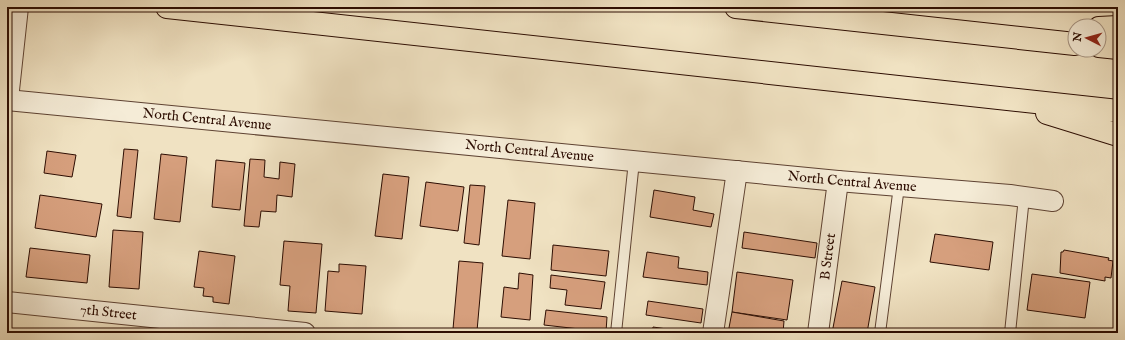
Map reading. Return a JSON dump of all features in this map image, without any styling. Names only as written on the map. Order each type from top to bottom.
[{"type":"highway","points":[[167,7],[1118,111]]},
{"type":"highway","points":[[736,7],[1067,43]]},
{"type":"highway","points":[[1107,28],[1118,27]]},
{"type":"highway","points":[[1014,37],[1067,32]]},
{"type":"highway","points":[[1107,47],[1118,48]]},
{"type":"highway","points":[[998,98],[1118,135]]},
{"type":"street","points":[[7,100],[17,7]]},
{"type":"street","name":"North Central Avenue","points":[[7,100],[1053,201]]},
{"type":"street","points":[[713,333],[737,171]]},
{"type":"street","name":"B Street","points":[[818,333],[838,181]]},
{"type":"street","name":"7th Street","points":[[7,302],[184,326],[305,333]]},
{"type":"lane","points":[[616,333],[634,161]]},
{"type":"lane","points":[[880,333],[899,186]]},
{"type":"lane","points":[[1010,333],[1024,197]]},
{"type":"building","points":[[124,149],[138,150],[131,218],[117,216]]},
{"type":"building","points":[[47,151],[76,155],[72,177],[44,173]]},
{"type":"building","points":[[161,154],[187,157],[180,222],[154,219]]},
{"type":"building","points":[[250,159],[265,160],[264,177],[279,179],[280,162],[295,164],[292,197],[277,195],[276,212],[261,211],[259,227],[244,226]]},
{"type":"building","points":[[216,160],[245,163],[240,210],[212,207]]},
{"type":"building","points":[[383,174],[409,177],[402,239],[375,236]]},
{"type":"building","points":[[426,182],[464,187],[458,231],[420,226]]},
{"type":"building","points":[[470,185],[485,186],[479,245],[464,243]]},
{"type":"building","points":[[654,190],[695,197],[693,210],[714,214],[711,227],[650,217]]},
{"type":"building","points":[[40,195],[102,204],[96,237],[35,228]]},
{"type":"building","points":[[508,200],[535,203],[530,259],[502,256]]},
{"type":"building","points":[[113,230],[143,232],[139,289],[109,287]]},
{"type":"building","points":[[744,232],[817,243],[815,258],[742,248]]},
{"type":"building","points":[[935,234],[993,242],[989,270],[930,262]]},
{"type":"building","points":[[284,241],[322,244],[316,313],[288,311],[290,286],[280,285]]},
{"type":"building","points":[[553,245],[609,251],[606,276],[551,270]]},
{"type":"building","points":[[30,248],[90,255],[87,283],[26,277]]},
{"type":"building","points":[[1064,250],[1109,258],[1108,260],[1113,261],[1111,278],[1105,277],[1105,281],[1060,273],[1061,252]]},
{"type":"building","points":[[199,251],[235,256],[229,304],[213,302],[213,297],[203,296],[204,288],[194,287]]},
{"type":"building","points":[[647,252],[679,257],[678,268],[708,272],[707,285],[643,277]]},
{"type":"building","points":[[459,261],[483,263],[477,331],[453,329]]},
{"type":"building","points":[[339,264],[366,266],[362,314],[325,311],[328,271],[339,272]]},
{"type":"building","points":[[737,272],[793,280],[787,320],[732,312]]},
{"type":"building","points":[[519,273],[533,275],[530,320],[501,317],[504,287],[518,289]]},
{"type":"building","points":[[1032,274],[1090,282],[1085,318],[1027,310]]},
{"type":"building","points":[[551,275],[605,282],[601,309],[565,305],[567,290],[550,288]]},
{"type":"building","points":[[842,281],[875,287],[867,333],[832,333]]},
{"type":"building","points":[[648,301],[703,309],[701,323],[646,315]]},
{"type":"building","points":[[546,310],[607,317],[606,332],[544,325]]},
{"type":"building","points":[[732,312],[784,321],[783,333],[728,333]]},
{"type":"building","points":[[653,327],[674,330],[673,333],[652,333]]}]
